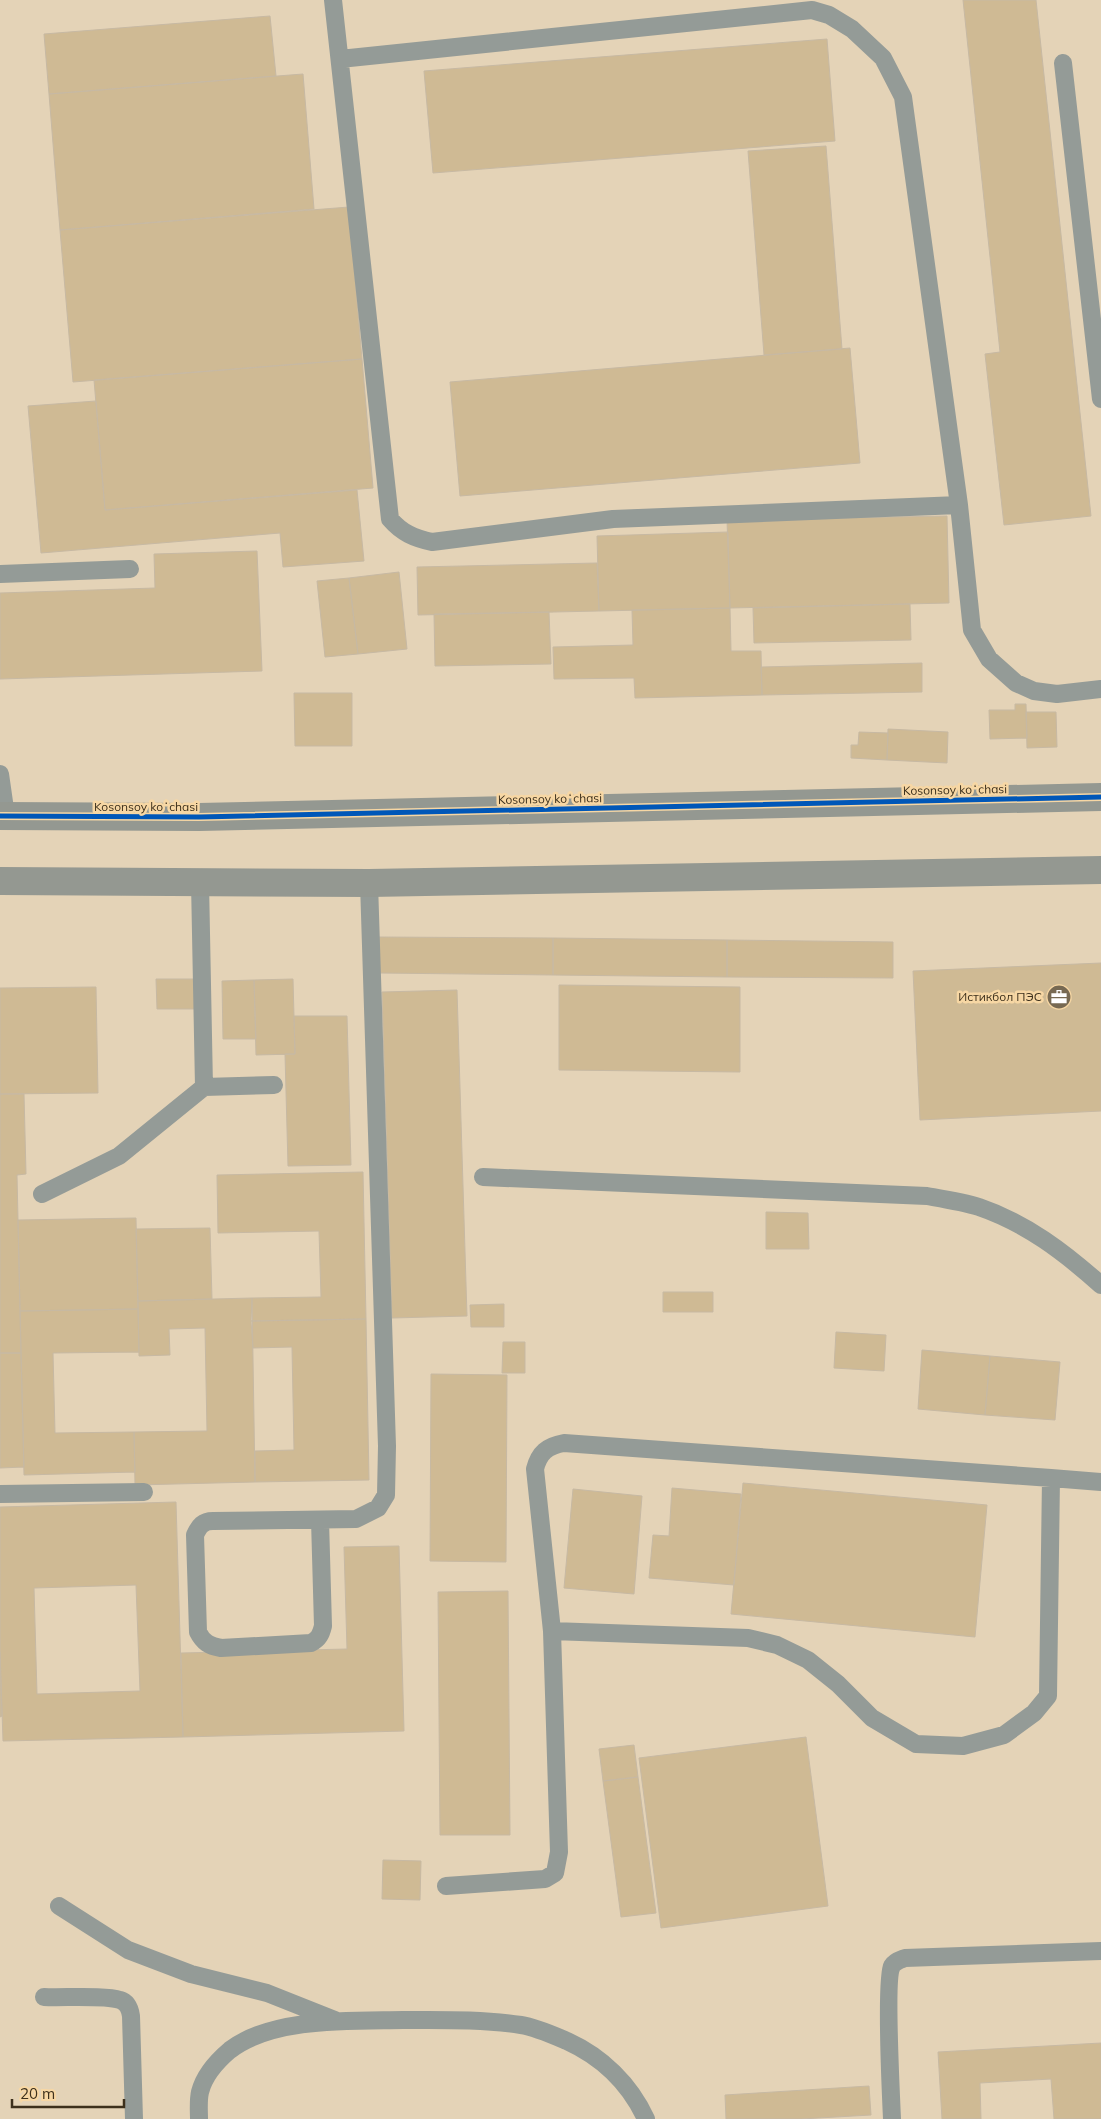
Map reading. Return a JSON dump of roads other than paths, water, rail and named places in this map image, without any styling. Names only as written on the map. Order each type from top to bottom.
[{"type":"street","name":"Kosonsoy koʻchasi","points":[[3,816],[199,817],[1101,797]]},
{"type":"street","points":[[0,880],[369,883],[1101,870]]},
{"type":"lane","points":[[332,0],[390,519],[400,530],[416,539],[432,542],[613,519],[959,505]]},
{"type":"lane","points":[[340,59],[812,10],[829,15],[852,29],[883,58],[903,97],[959,505],[972,630],[989,659],[1016,682],[1034,691],[1057,694],[1101,689]]},
{"type":"lane","points":[[1063,63],[1101,399]]},
{"type":"lane","points":[[0,574],[130,569]]},
{"type":"lane","points":[[0,774],[3,816]]},
{"type":"lane","points":[[200,882],[204,1087]]},
{"type":"lane","points":[[320,1520],[322,1626],[321,1634],[316,1640],[311,1643],[221,1648],[210,1646],[201,1639],[198,1632],[195,1535],[198,1527],[206,1521],[320,1520],[356,1520],[378,1508],[386,1495],[387,1446],[369,883]]},
{"type":"lane","points":[[42,1194],[119,1156],[204,1087],[274,1085]]},
{"type":"lane","points":[[483,1177],[927,1196],[978,1207],[1029,1228],[1076,1262],[1101,1284]]},
{"type":"lane","points":[[446,1886],[544,1879],[555,1873],[559,1852],[552,1632],[535,1469],[537,1458],[543,1451],[554,1444],[1101,1482]]},
{"type":"lane","points":[[552,1632],[748,1638],[776,1645],[808,1660],[838,1684],[872,1718],[916,1744],[963,1746],[1004,1734],[1034,1713],[1048,1696],[1051,1478]]},
{"type":"lane","points":[[0,1494],[144,1492]]},
{"type":"lane","points":[[59,1906],[128,1950],[191,1974],[267,1993],[338,2021]]},
{"type":"lane","points":[[892,2119],[889,1991],[891,1967],[897,1961],[905,1958],[1101,1952]]},
{"type":"lane","points":[[44,1997],[121,2000],[126,2004],[131,2016],[134,2119]]},
{"type":"lane","points":[[199,2119],[200,2092],[210,2070],[231,2050],[259,2035],[300,2025],[338,2021],[455,2020],[522,2025],[568,2042],[601,2061],[628,2088],[646,2119]]},
{"type":"place","name":"Истикбол ПЭС","points":[[1059,997]]}]
